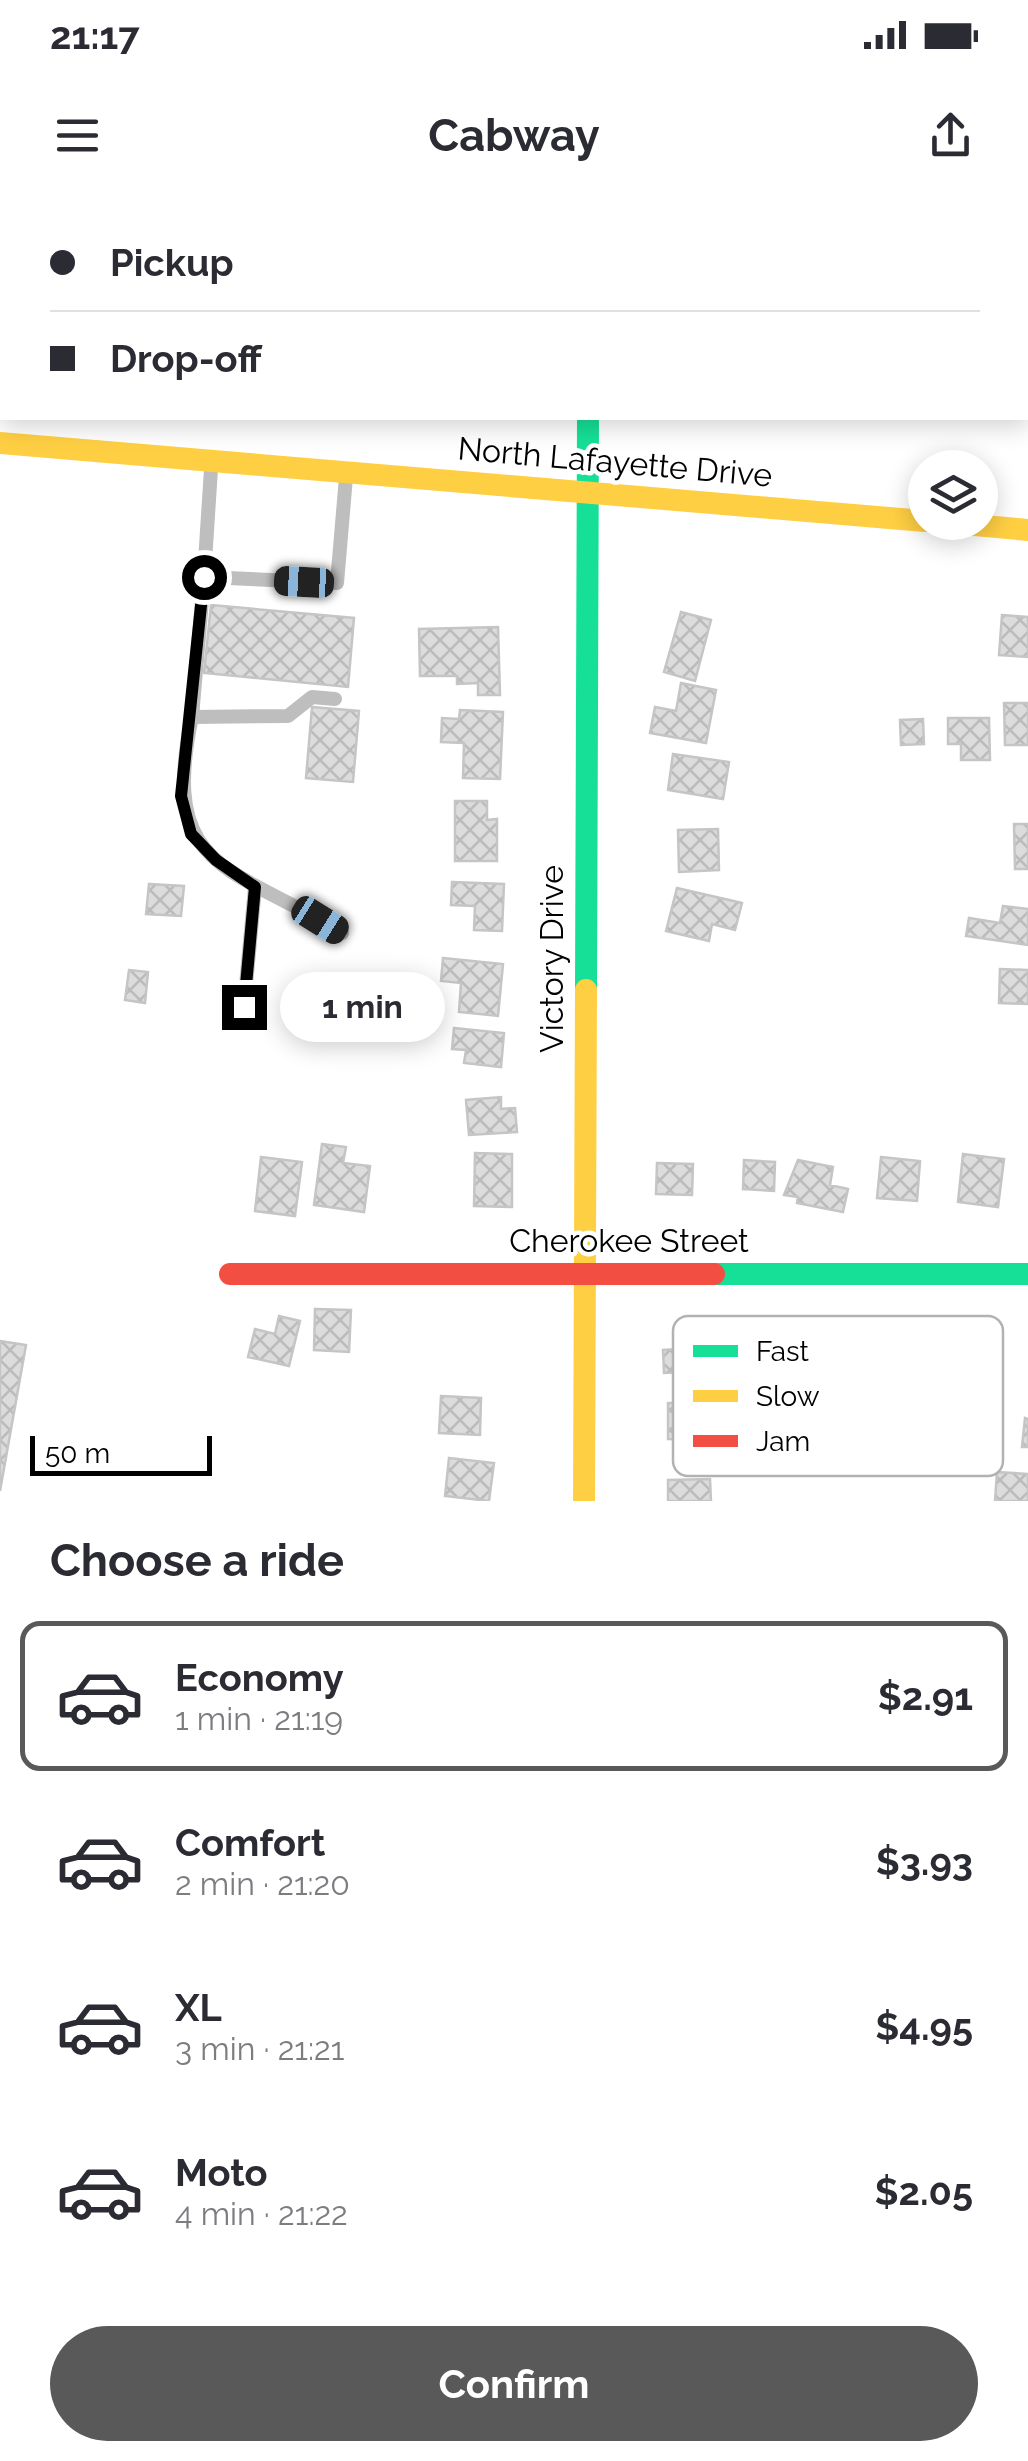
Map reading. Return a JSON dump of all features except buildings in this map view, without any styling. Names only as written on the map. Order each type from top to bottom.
[{"type":"street","name":"Victory Drive","points":[[584,1501],[588,420]]},
{"type":"street","name":"North Lafayette Drive","points":[[0,442],[908,520]]},
{"type":"street","points":[[998,527],[1028,530]]},
{"type":"street","name":"Cherokee Street","points":[[230,1274],[1028,1274]]},
{"type":"lane","points":[[212,461],[192,717],[181,796],[191,834],[216,860],[255,887],[342,934]]},
{"type":"lane","points":[[204,577],[337,583],[346,472]]},
{"type":"lane","points":[[192,717],[288,716],[312,697],[335,699]]},
{"type":"lane","points":[[244,1007],[255,887]]},
{"type":"traffic: fast","points":[[586,990],[588,420]]},
{"type":"traffic: fast","points":[[714,1274],[1028,1274]]},
{"type":"traffic: slow","points":[[0,443],[908,520]]},
{"type":"traffic: slow","points":[[998,527],[1028,530]]},
{"type":"traffic: slow","points":[[584,1501],[586,990]]},
{"type":"traffic: jam","points":[[230,1274],[714,1274]]},
{"type":"route","points":[[204,577],[181,796],[191,834],[216,860],[255,887],[244,1007]]}]
